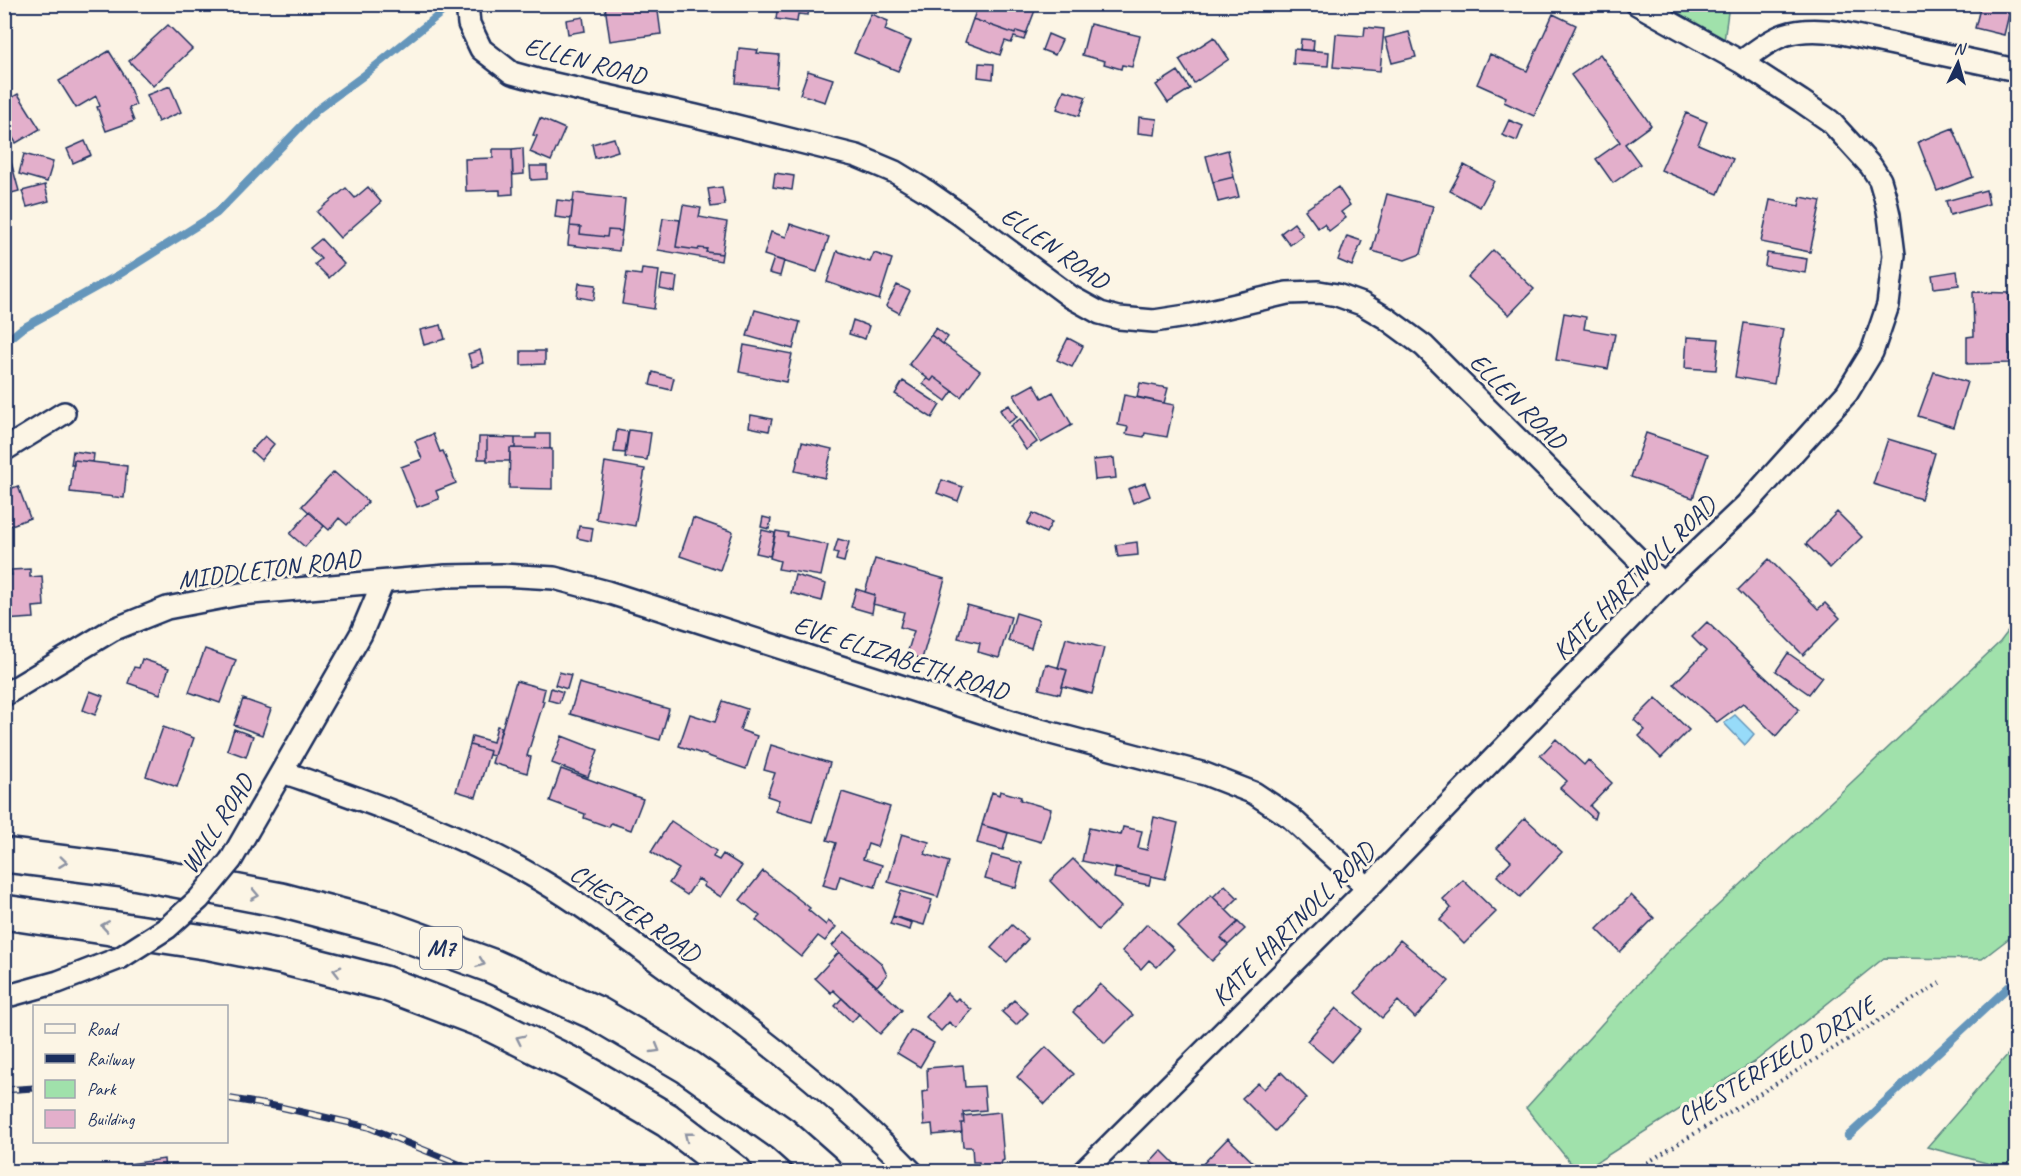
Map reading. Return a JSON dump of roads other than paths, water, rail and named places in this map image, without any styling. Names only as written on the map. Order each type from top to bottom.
[{"type":"highway","name":"M7","points":[[4,855],[123,870],[281,900],[384,927],[492,966],[598,1014],[688,1067],[782,1134],[825,1172]]},
{"type":"highway","name":"M7","points":[[4,912],[211,943],[281,957],[384,983],[484,1021],[573,1065],[668,1120],[735,1172]]},
{"type":"street","name":"ELLEN ROAD","points":[[467,4],[469,24],[482,49],[512,73],[857,156],[895,172],[928,192],[1071,297],[1100,313],[1119,318],[1154,321],[1306,291],[1337,295],[1362,304],[1386,318],[1424,346],[1663,584]]},
{"type":"street","name":"KATE HARTNOLL ROAD","points":[[1083,1172],[1368,888],[1663,584],[1746,506],[1847,393],[1872,352],[1888,305],[1894,255],[1889,215],[1880,180],[1871,166],[1830,121],[1741,62],[1637,4]]},
{"type":"street","points":[[1741,62],[1775,38],[1805,30],[1818,30],[1837,32],[2016,70]]},
{"type":"street","points":[[4,450],[64,413]]},
{"type":"street","name":"EVE ELIZABETH ROAD","points":[[383,582],[446,576],[502,575],[554,578],[607,592],[1026,726],[1205,774],[1254,793],[1290,817],[1368,888]]},
{"type":"street","name":"MIDDLETON ROAD","points":[[4,695],[112,630],[167,608],[240,594],[383,582]]},
{"type":"street","name":"WALL ROAD","points":[[4,998],[58,982],[120,958],[167,928],[200,899],[231,860],[283,772],[361,634],[383,582]]},
{"type":"street","name":"CHESTER ROAD","points":[[283,772],[401,813],[476,847],[542,881],[724,1010],[832,1096],[912,1172]]},
{"type":"water","points":[[1735,715],[1754,734],[1745,745],[1724,723]]},
{"type":"waterway","points":[[4,343],[21,329],[120,274],[217,213],[318,109],[441,13],[444,4]]},
{"type":"waterway","points":[[1848,1136],[2016,980]]},
{"type":"railway","points":[[4,1090],[33,1088]]},
{"type":"railway","points":[[228,1098],[280,1107],[368,1127],[478,1172]]}]
